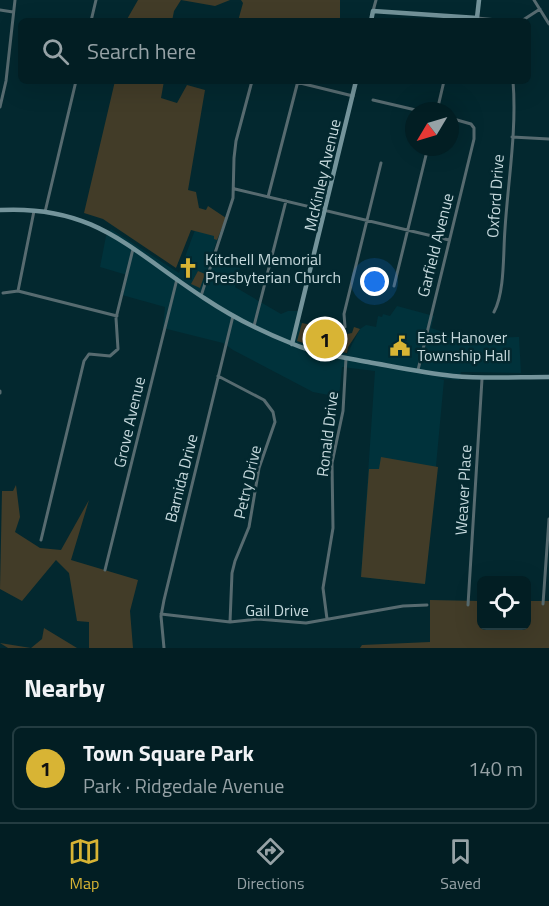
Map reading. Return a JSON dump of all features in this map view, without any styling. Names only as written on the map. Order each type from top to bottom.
[{"type":"main road","points":[[372,18],[373,11],[477,18],[479,0]]},
{"type":"main road","name":"McKinley Avenue","points":[[292,344],[355,84]]},
{"type":"main road","points":[[0,210],[45,212],[78,219],[97,226],[134,248],[201,296],[254,326],[292,344],[314,351],[441,375],[549,377]]},
{"type":"street","points":[[0,107],[6,81],[15,0]]},
{"type":"street","points":[[92,18],[96,0]]},
{"type":"street","points":[[373,11],[376,0]]},
{"type":"street","points":[[534,0],[549,24]]},
{"type":"street","points":[[526,18],[540,9]]},
{"type":"street","points":[[0,10],[14,12]]},
{"type":"street","points":[[45,212],[75,84]]},
{"type":"street","points":[[201,296],[229,217],[235,189],[236,141],[251,84]]},
{"type":"street","points":[[268,197],[297,84]]},
{"type":"street","points":[[306,84],[353,96]]},
{"type":"street","points":[[439,102],[443,84]]},
{"type":"street","name":"Oxford Drive","points":[[494,312],[499,304],[512,137],[513,84]]},
{"type":"street","points":[[373,100],[405,107]]},
{"type":"street","name":"Garfield Avenue","points":[[418,370],[474,139],[472,125],[459,120]]},
{"type":"street","points":[[512,137],[549,139]]},
{"type":"street","points":[[394,286],[426,156]]},
{"type":"street","points":[[345,327],[344,314],[381,163]]},
{"type":"street","points":[[235,189],[449,240]]},
{"type":"street","points":[[254,326],[286,201]]},
{"type":"street","points":[[18,291],[34,211]]},
{"type":"street","points":[[41,540],[86,357],[92,353],[108,356],[116,351],[119,344],[117,316],[134,248]]},
{"type":"street","name":"Grove Avenue","points":[[105,570],[177,279]]},
{"type":"street","points":[[3,293],[18,291],[117,316]]},
{"type":"street","name":"Barnida Drive","points":[[164,648],[162,614],[233,314]]},
{"type":"street","name":"Ronald Drive","points":[[327,619],[322,588],[333,528],[332,463],[343,411],[346,358]]},
{"type":"street","name":"Petry Drive","points":[[218,376],[264,400],[273,412],[275,422],[260,468],[249,527],[234,567],[230,622]]},
{"type":"street","name":"Weaver Place","points":[[468,605],[482,377]]},
{"type":"street","points":[[543,604],[549,519]]},
{"type":"street","name":"Gail Drive","points":[[162,614],[230,622],[258,619],[306,623],[427,604]]},
{"type":"shaded area","points":[[138,0],[181,0],[173,18],[128,18]]},
{"type":"shaded area","points":[[181,0],[230,0],[215,6]]},
{"type":"shaded area","points":[[241,0],[340,0],[340,18],[239,18],[243,3]]},
{"type":"shaded area","points":[[114,84],[163,84],[161,98],[177,103],[187,85],[205,90],[188,190],[196,192],[199,208],[206,210],[208,206],[226,218],[217,240],[214,236],[191,230],[176,268],[103,219],[84,213]]},
{"type":"shaded area","points":[[111,229],[179,273],[195,230],[219,235],[212,254],[220,257],[219,260],[240,268],[235,287],[281,314],[288,311],[299,311],[296,320],[302,323],[298,342],[347,354],[360,329],[366,325],[376,327],[378,316],[382,317],[383,314],[390,316],[397,306],[434,316],[431,328],[461,338],[519,337],[521,373],[461,372],[459,380],[437,378],[444,380],[425,584],[361,577],[375,371],[342,367],[339,397],[313,392],[223,343],[163,328],[165,307],[122,295],[127,275],[100,267],[106,236]]},
{"type":"shaded area","points":[[198,271],[205,274],[200,288],[191,284]]},
{"type":"shaded area","points":[[302,323],[338,331],[343,335],[352,333],[354,327],[360,329],[348,347],[347,353],[297,341]]},
{"type":"shaded area","points":[[381,457],[438,467],[425,584],[361,577],[369,469],[379,469]]},
{"type":"shaded area","points":[[16,485],[20,517],[15,532],[40,548],[61,550],[89,500],[71,560],[138,580],[130,611],[133,648],[89,648],[89,622],[77,621],[69,573],[56,560],[22,601],[0,589],[2,491],[13,491]]},
{"type":"shaded area","points":[[430,600],[477,601],[477,630],[531,630],[531,601],[549,601],[549,648],[360,648],[362,645],[430,642]]},
{"type":"shaded area","points":[[44,628],[77,648],[31,648],[42,639]]},
{"type":"shaded area","points":[[0,643],[31,648],[8,648]]},
{"type":"place","name":"Kitchell Memorial Presbyterian Church","points":[[188,268]]},
{"type":"place","name":"Town Square Park","points":[[325,339]]},
{"type":"place","name":"East Hanover Township Hall","points":[[400,346]]}]
